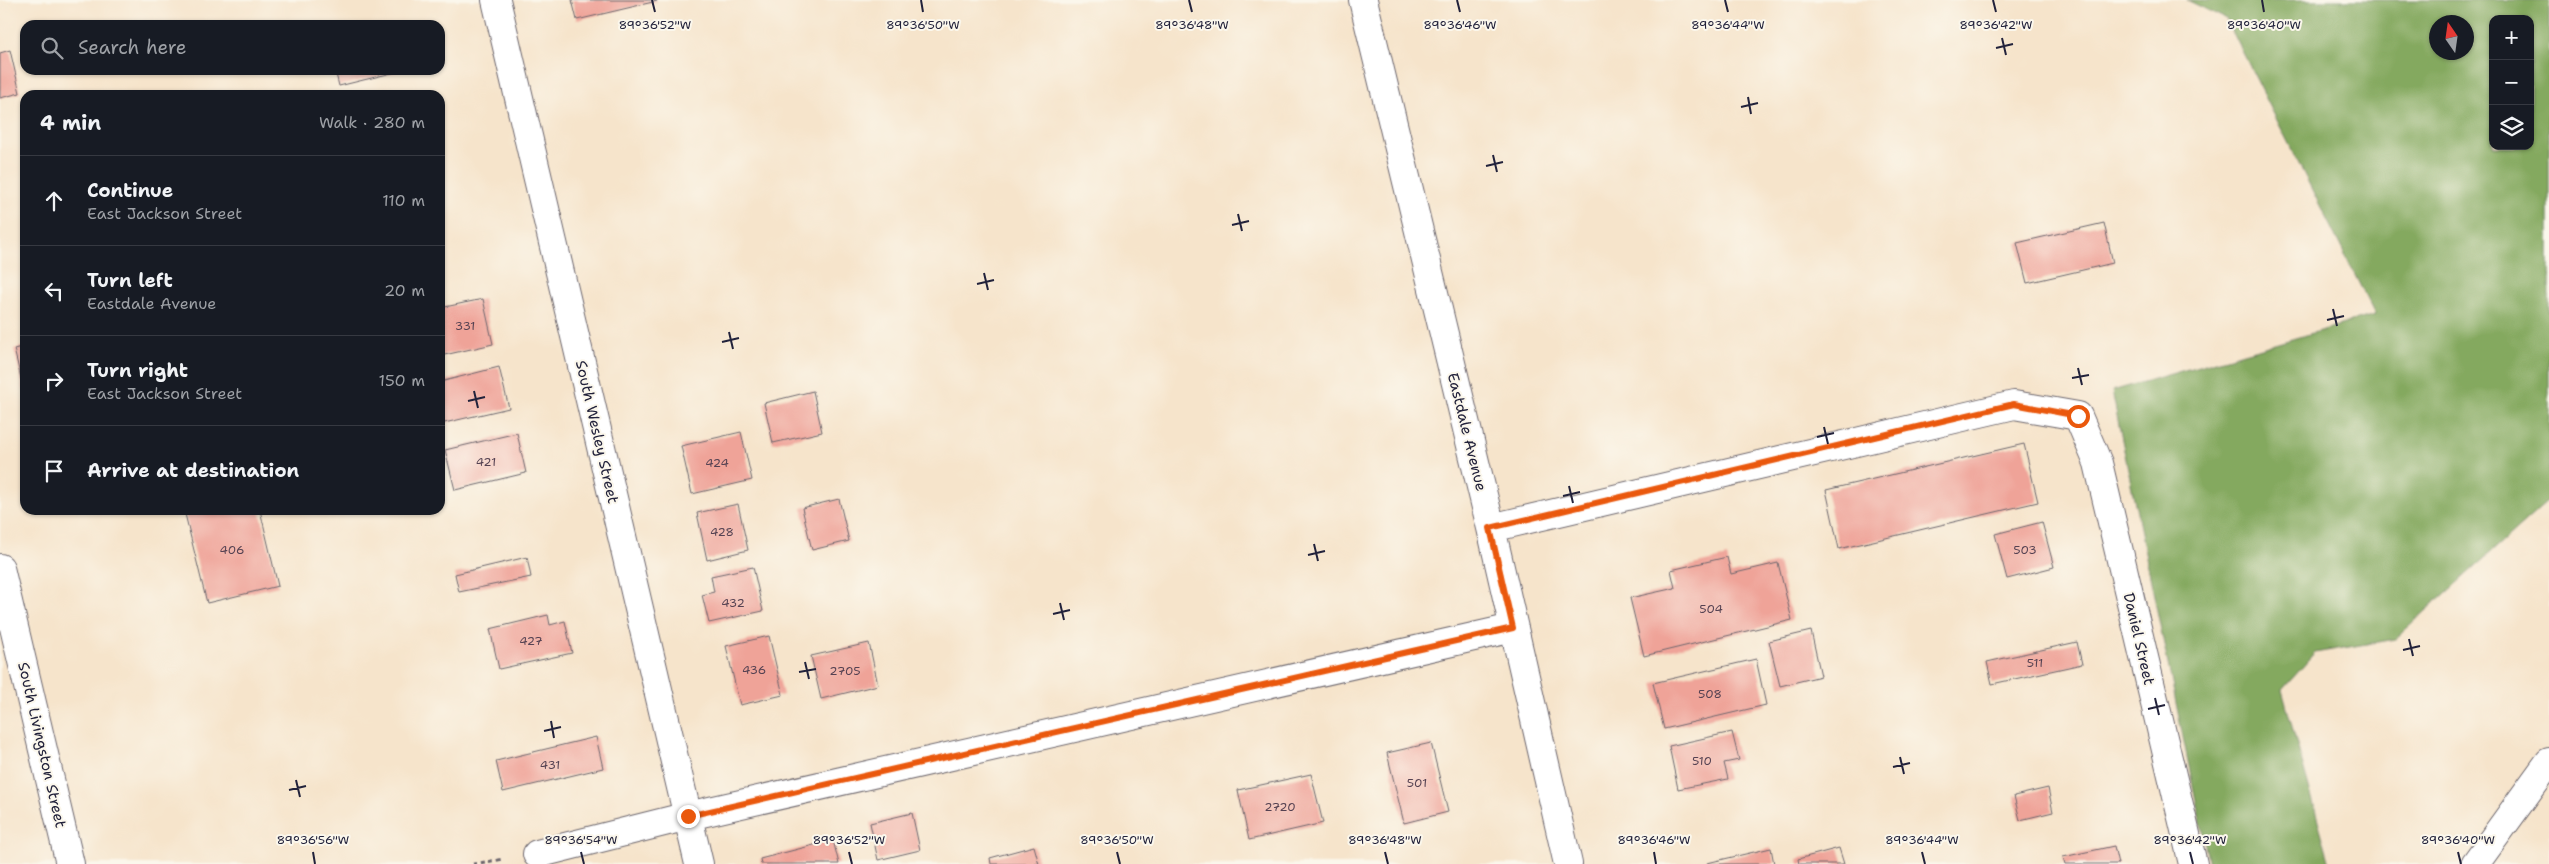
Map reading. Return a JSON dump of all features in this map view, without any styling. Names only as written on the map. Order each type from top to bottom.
[{"type":"street","name":"South Wesley Street","points":[[496,0],[699,864]]},
{"type":"street","name":"Eastdale Avenue","points":[[1363,0],[1490,528],[1568,864]]},
{"type":"street","name":"Daniel Street","points":[[1490,528],[2014,404],[2078,416],[2098,463],[2193,864]]},
{"type":"street","name":"South Livingston Street","points":[[0,568],[70,864]]},
{"type":"street","points":[[537,854],[688,816],[1513,628]]},
{"type":"street","points":[[2475,864],[2549,762]]},
{"type":"green space","points":[[2187,0],[2549,0],[2549,500],[2395,639],[2315,653],[2282,690],[2330,864],[2209,864],[2112,391],[2375,315],[2226,19]]},
{"type":"building","points":[[572,0],[657,0],[657,1],[577,20]]},
{"type":"building","points":[[10,50],[20,93],[0,98],[0,53]]},
{"type":"building","points":[[336,75],[384,75],[339,86]]},
{"type":"building","points":[[2104,223],[2113,263],[2027,283],[2017,243]]},
{"type":"building","points":[[483,299],[493,344],[445,355],[445,307]]},
{"type":"building","points":[[20,347],[20,374],[14,349]]},
{"type":"building","points":[[499,367],[509,408],[445,423],[445,381]]},
{"type":"building","points":[[813,391],[822,432],[773,443],[764,403]]},
{"type":"building","points":[[741,432],[752,480],[692,494],[681,446]]},
{"type":"building","points":[[517,433],[526,473],[455,490],[445,450]]},
{"type":"building","points":[[2024,444],[2038,502],[1839,549],[1826,490]]},
{"type":"building","points":[[839,499],[849,541],[812,550],[802,508]]},
{"type":"building","points":[[738,504],[748,550],[707,560],[697,513]]},
{"type":"building","points":[[185,515],[261,515],[278,586],[207,603]]},
{"type":"building","points":[[2042,522],[2054,567],[2007,579],[1995,534]]},
{"type":"building","points":[[527,557],[531,577],[459,592],[455,574]]},
{"type":"building","points":[[1727,557],[1731,574],[1778,563],[1792,620],[1644,656],[1630,598],[1675,588],[1671,570]]},
{"type":"building","points":[[753,567],[763,611],[709,623],[702,595],[714,592],[711,576]]},
{"type":"building","points":[[548,615],[550,625],[565,621],[572,653],[499,669],[490,629]]},
{"type":"building","points":[[1811,631],[1821,676],[1780,686],[1769,641]]},
{"type":"building","points":[[769,636],[783,695],[740,705],[726,646]]},
{"type":"building","points":[[2077,642],[2082,664],[1992,684],[1987,662]]},
{"type":"building","points":[[869,643],[878,685],[821,699],[811,656]]},
{"type":"building","points":[[1756,659],[1766,705],[1664,729],[1653,683]]},
{"type":"building","points":[[1732,732],[1739,760],[1724,763],[1728,779],[1678,789],[1669,746]]},
{"type":"building","points":[[596,737],[603,768],[503,792],[496,761]]},
{"type":"building","points":[[1431,743],[1448,812],[1404,823],[1387,753]]},
{"type":"building","points":[[1311,774],[1323,823],[1249,840],[1238,790]]},
{"type":"building","points":[[2048,788],[2053,812],[2020,820],[2014,796]]},
{"type":"building","points":[[912,813],[920,850],[878,860],[870,823]]},
{"type":"building","points":[[833,840],[839,864],[761,864],[760,859]]},
{"type":"building","points":[[1034,846],[1039,864],[991,864],[990,858]]},
{"type":"building","points":[[2114,846],[2118,864],[2065,864],[2063,857]]},
{"type":"building","points":[[1771,848],[1774,864],[1707,864],[1707,863]]},
{"type":"building","points":[[1839,848],[1844,864],[1799,864],[1798,859]]},
{"type":"route","points":[[688,816],[1513,628],[1490,528],[2014,404],[2078,416]]}]
